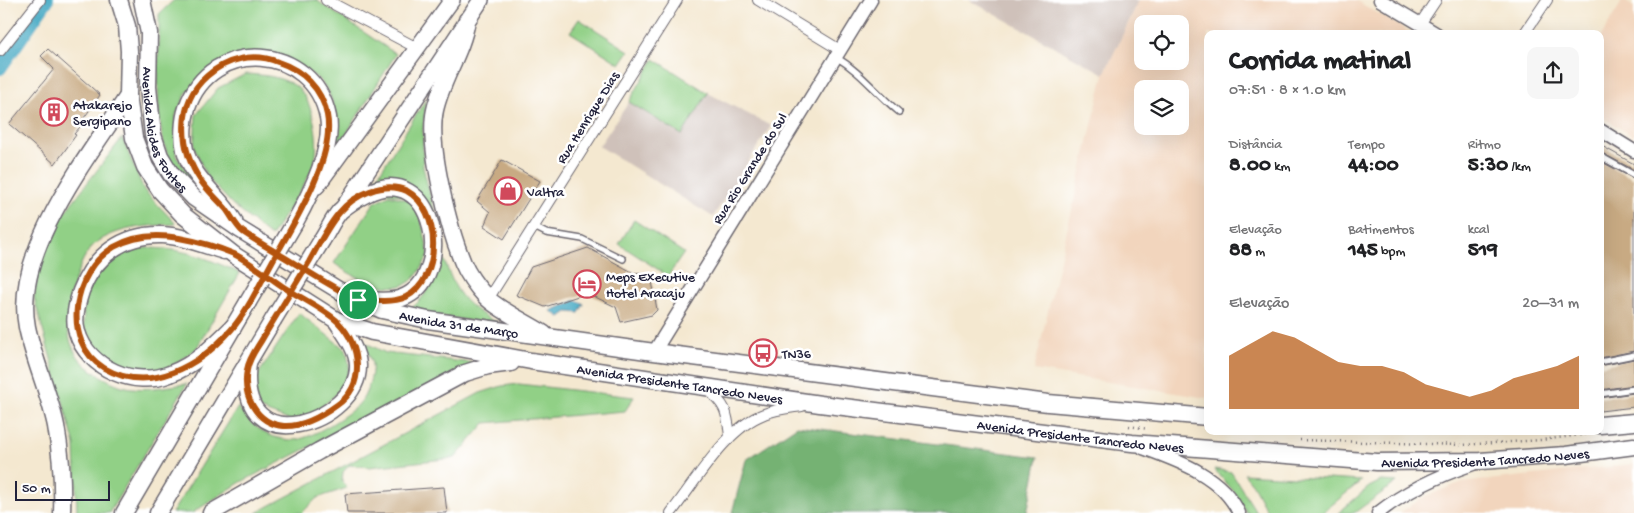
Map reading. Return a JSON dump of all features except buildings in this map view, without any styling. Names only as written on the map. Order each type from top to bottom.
[{"type":"main road","name":"Avenida Alcides Fontes","points":[[119,0],[127,26],[129,51],[128,96],[137,146],[145,167],[160,190],[183,215],[234,254]]},
{"type":"main road","name":"Avenida Alcides Fontes","points":[[142,0],[148,34],[150,114],[153,135],[160,156],[171,174],[194,198],[239,229]]},
{"type":"main road","points":[[124,513],[310,196],[452,0]]},
{"type":"main road","points":[[158,513],[340,211],[481,0]]},
{"type":"main road","points":[[467,20],[464,38],[445,80],[435,110],[433,142],[454,236],[463,264],[488,299],[551,337]]},
{"type":"main road","points":[[239,229],[230,213],[203,185],[193,168],[185,149],[184,134],[185,115],[197,86],[216,69],[233,61],[256,57],[273,60],[296,70],[309,80],[321,96],[328,118],[327,138],[310,196]]},
{"type":"main road","points":[[62,513],[61,472],[55,425],[27,326],[26,279],[40,240],[55,211],[128,96]]},
{"type":"main road","points":[[340,211],[372,191],[385,186],[397,188],[410,193],[420,201],[432,231],[433,250],[428,268],[421,284],[411,294],[401,299],[358,300]]},
{"type":"main road","name":"Avenida 31 de Março","points":[[239,229],[358,300],[396,314],[551,337]]},
{"type":"main road","points":[[233,327],[214,346],[190,365],[169,375],[148,378],[124,376],[103,367],[87,352],[77,332],[76,312],[85,280],[97,261],[115,246],[142,237],[162,235],[182,238],[234,254]]},
{"type":"main road","name":"Avenida 31 de Março","points":[[234,254],[336,320],[395,338],[531,361]]},
{"type":"main road","points":[[248,363],[247,394],[256,411],[262,417],[271,423],[290,426],[314,419],[346,399],[354,385],[358,366],[356,352],[336,320]]},
{"type":"main road","name":"Avenida Presidente Tancredo Neves","points":[[551,337],[1048,403],[1204,417]]},
{"type":"main road","points":[[212,513],[327,446],[465,373],[488,366],[531,361]]},
{"type":"main road","name":"Avenida Presidente Tancredo Neves","points":[[531,361],[701,384],[820,404],[1132,443],[1377,462],[1480,461],[1566,455],[1634,446]]},
{"type":"main road","points":[[1604,424],[1634,422]]},
{"type":"street","points":[[0,51],[40,0]]},
{"type":"street","points":[[326,0],[342,4],[417,48]]},
{"type":"street","name":"Rua Henrique Dias","points":[[488,299],[677,0]]},
{"type":"street","points":[[758,0],[838,53]]},
{"type":"street","name":"Rua Rio Grande do Sul","points":[[654,352],[871,0]]},
{"type":"street","points":[[1380,0],[1430,30]]},
{"type":"street","points":[[1420,24],[1436,0]]},
{"type":"street","points":[[1527,30],[1547,0]]},
{"type":"street","points":[[1604,132],[1634,151]]},
{"type":"street","points":[[701,384],[721,401],[728,421],[730,436]]},
{"type":"street","points":[[671,513],[730,436],[752,419],[765,414],[820,404]]},
{"type":"street","points":[[1132,443],[1181,462],[1202,474],[1224,492],[1239,513]]},
{"type":"street","points":[[1378,513],[1401,495],[1428,481],[1480,461]]},
{"type":"lane","points":[[838,53],[880,96],[899,112]]},
{"type":"lane","points":[[1604,158],[1634,175]]},
{"type":"lane","points":[[534,227],[546,233],[582,239],[623,259]]},
{"type":"lane","points":[[1604,361],[1634,355]]},
{"type":"lane","points":[[1604,394],[1634,390]]},
{"type":"shaded area","points":[[969,0],[1139,0],[1104,74]]},
{"type":"shaded area","points":[[1139,0],[1355,0],[1406,30],[1204,30],[1204,398],[1034,370],[1104,74]]},
{"type":"shaded area","points":[[1623,0],[1634,7],[1634,137],[1604,118],[1604,31]]},
{"type":"shaded area","points":[[708,93],[771,126],[713,217],[599,146],[629,102],[682,135]]},
{"type":"shaded area","points":[[1634,464],[1634,513],[1399,513],[1426,496],[1460,483]]},
{"type":"green space","points":[[174,0],[316,0],[396,54],[337,149],[336,117],[326,88],[310,73],[292,64],[260,53],[187,92],[176,115],[176,156],[213,201],[178,171],[164,145],[158,88],[159,14]]},
{"type":"green space","points":[[579,19],[629,51],[620,64],[570,32]]},
{"type":"green space","points":[[654,59],[708,93],[682,135],[629,102]]},
{"type":"green space","points":[[246,74],[277,78],[294,85],[306,99],[316,131],[316,152],[312,169],[271,237],[232,204],[207,177],[194,147],[196,115],[218,88]]},
{"type":"green space","points":[[426,99],[423,130],[423,167],[436,218],[423,199],[369,190]]},
{"type":"green space","points":[[122,138],[144,190],[176,224],[156,225],[117,232],[99,241],[90,249],[80,266],[70,299],[68,325],[71,342],[82,362],[101,376],[122,386],[146,389],[187,384],[109,513],[77,513],[75,445],[34,298],[40,263],[54,226]]},
{"type":"green space","points":[[389,195],[417,202],[429,254],[415,277],[407,284],[397,286],[374,284],[363,280],[334,263],[374,203]]},
{"type":"green space","points":[[634,220],[684,253],[668,276],[619,244]]},
{"type":"green space","points":[[143,248],[182,252],[215,262],[240,273],[196,349],[170,367],[147,373],[113,368],[83,340],[84,295],[106,260]]},
{"type":"green space","points":[[441,250],[461,295],[477,310],[501,325],[406,312],[421,299],[430,285]]},
{"type":"green space","points":[[299,313],[346,350],[349,369],[341,388],[328,402],[294,422],[259,409],[253,382]]},
{"type":"green space","points":[[360,340],[386,353],[474,363],[241,482],[192,513],[172,513],[238,407],[261,430],[275,437],[292,440],[317,432],[346,415],[359,404],[369,385],[372,373],[370,358]]},
{"type":"green space","points":[[519,384],[634,397],[625,411],[485,423],[455,458],[369,467],[349,465],[343,472],[342,482],[347,488],[317,498],[302,513],[256,513],[480,393],[502,386]]},
{"type":"green space","points":[[797,426],[1038,457],[1027,513],[732,513],[746,460]]},
{"type":"green space","points":[[1214,469],[1231,472],[1257,513],[1247,513],[1235,493]]},
{"type":"green space","points":[[1244,474],[1361,481],[1322,513],[1268,513],[1253,485]]},
{"type":"green space","points":[[1381,481],[1397,482],[1354,513],[1338,513],[1369,487]]},
{"type":"water","points":[[576,300],[584,304],[579,313],[567,312],[560,317],[551,311]]},
{"type":"waterway","points":[[0,68],[47,0]]},
{"type":"place","name":"Atakarejo Sergipano","points":[[54,112]]},
{"type":"place","name":"Valtra","points":[[508,191]]},
{"type":"place","name":"Meps Executive Hotel Aracaju","points":[[587,284]]},
{"type":"place","name":"TN36","points":[[763,353]]},
{"type":"route","points":[[358,300],[340,291],[290,260],[239,229],[230,213],[203,185],[193,168],[185,149],[184,134],[185,115],[190,99],[197,86],[216,69],[242,58],[256,57],[273,60],[296,70],[309,80],[321,96],[328,118],[327,138],[310,196],[294,224],[271,263],[248,302],[233,327],[214,346],[190,365],[169,375],[148,378],[124,376],[103,367],[87,352],[77,332],[76,312],[78,299],[85,280],[97,261],[115,246],[142,237],[162,235],[182,238],[234,254],[280,284],[325,314],[336,320],[356,352],[358,366],[354,385],[346,399],[314,419],[290,426],[280,426],[262,417],[256,411],[247,394],[246,378],[248,363],[273,320],[298,280],[322,240],[340,211],[362,196],[385,186],[410,193],[420,201],[432,231],[433,250],[421,284],[411,294],[401,299],[385,301],[358,300]]}]
